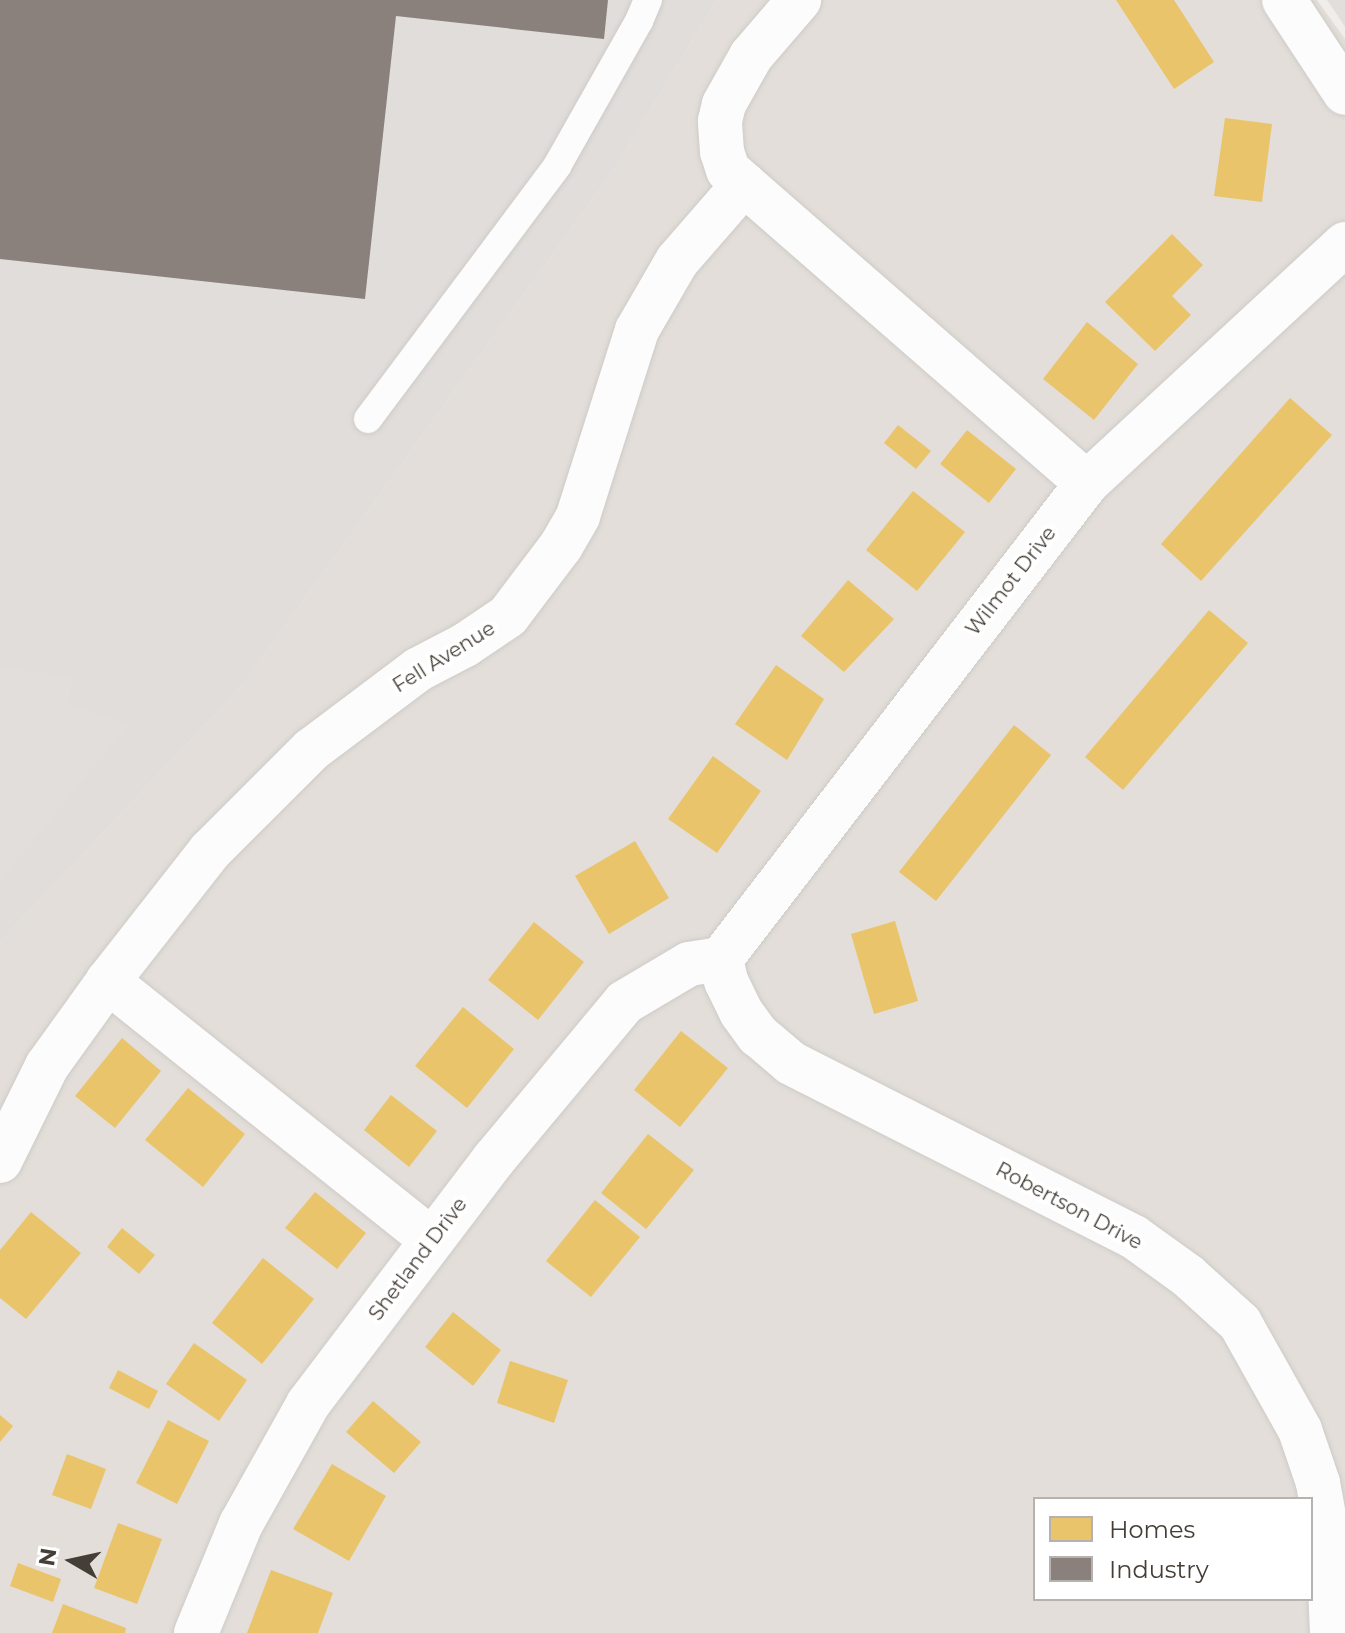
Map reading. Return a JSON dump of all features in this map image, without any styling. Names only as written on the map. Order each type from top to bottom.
[{"type":"street","points":[[799,0],[751,56],[724,104],[720,121],[722,152],[728,170],[1087,483]]},
{"type":"street","points":[[1284,0],[1345,93]]},
{"type":"street","name":"Fell Avenue","points":[[108,981],[210,851],[311,750],[419,669],[465,645],[508,616],[561,546],[578,516],[637,330],[677,261],[744,184]]},
{"type":"street","name":"Wilmot Drive","points":[[721,959],[1087,483],[1345,244]]},
{"type":"street","name":"Shetland Drive","points":[[196,1633],[241,1524],[308,1404],[494,1159],[625,1002],[689,964],[721,959]]},
{"type":"street","name":"Robertson Drive","points":[[721,959],[726,981],[741,1012],[758,1035],[791,1063],[1134,1237],[1188,1276],[1240,1323],[1300,1430],[1318,1483],[1328,1538],[1332,1633]]},
{"type":"street","points":[[0,1161],[47,1066],[108,981],[432,1240]]},
{"type":"lane","points":[[368,419],[557,166],[648,0]]},
{"type":"shaded area","points":[[0,0],[717,0],[615,168],[241,687],[0,942]]},
{"type":"shaded area","points":[[717,0],[1317,0],[1345,39],[1345,1633],[0,1633],[0,942],[241,687],[615,168]]},
{"type":"shaded area","points":[[1327,0],[1345,0],[1345,27],[1338,16]]},
{"type":"shaded area","points":[[0,667],[72,677],[69,705],[129,724],[0,881]]},
{"type":"building: Homes","points":[[1116,0],[1174,0],[1214,62],[1174,89]]},
{"type":"building: Homes","points":[[1225,118],[1272,124],[1262,202],[1214,196]]},
{"type":"building: Homes","points":[[1172,234],[1203,265],[1172,296],[1191,315],[1155,351],[1105,302]]},
{"type":"building: Homes","points":[[1087,322],[1138,364],[1094,420],[1043,379]]},
{"type":"building: Homes","points":[[1290,398],[1332,435],[1201,581],[1161,544]]},
{"type":"building: Homes","points":[[898,425],[931,451],[916,469],[884,443]]},
{"type":"building: Homes","points":[[967,430],[1016,469],[989,503],[940,464]]},
{"type":"building: Homes","points":[[913,491],[965,532],[917,591],[866,550]]},
{"type":"building: Homes","points":[[848,580],[894,619],[844,672],[801,636]]},
{"type":"building: Homes","points":[[1209,610],[1248,643],[1123,790],[1085,757]]},
{"type":"building: Homes","points":[[776,665],[824,699],[787,760],[735,724]]},
{"type":"building: Homes","points":[[1014,725],[1051,755],[936,901],[899,872]]},
{"type":"building: Homes","points":[[713,756],[761,791],[717,853],[668,819]]},
{"type":"building: Homes","points":[[635,841],[669,898],[609,934],[575,876]]},
{"type":"building: Homes","points":[[895,921],[918,1001],[874,1014],[851,934]]},
{"type":"building: Homes","points":[[534,922],[584,962],[538,1020],[488,980]]},
{"type":"building: Homes","points":[[463,1007],[514,1049],[467,1108],[415,1066]]},
{"type":"building: Homes","points":[[681,1031],[728,1068],[680,1127],[634,1090]]},
{"type":"building: Homes","points":[[122,1038],[161,1071],[115,1128],[75,1096]]},
{"type":"building: Homes","points":[[188,1088],[245,1134],[203,1187],[145,1140]]},
{"type":"building: Homes","points":[[391,1095],[437,1131],[409,1167],[364,1130]]},
{"type":"building: Homes","points":[[648,1134],[694,1170],[646,1229],[601,1193]]},
{"type":"building: Homes","points":[[315,1192],[366,1233],[337,1269],[285,1228]]},
{"type":"building: Homes","points":[[595,1200],[640,1237],[591,1297],[546,1261]]},
{"type":"building: Homes","points":[[31,1212],[81,1253],[26,1319],[0,1298],[0,1250]]},
{"type":"building: Homes","points":[[122,1228],[155,1255],[139,1274],[107,1247]]},
{"type":"building: Homes","points":[[263,1258],[314,1299],[262,1364],[212,1323]]},
{"type":"building: Homes","points":[[453,1312],[501,1350],[473,1386],[425,1347]]},
{"type":"building: Homes","points":[[194,1343],[247,1380],[219,1421],[166,1384]]},
{"type":"building: Homes","points":[[510,1361],[568,1380],[554,1423],[497,1403]]},
{"type":"building: Homes","points":[[118,1370],[158,1391],[149,1409],[109,1388]]},
{"type":"building: Homes","points":[[373,1401],[421,1442],[394,1473],[346,1432]]},
{"type":"building: Homes","points":[[0,1415],[13,1426],[0,1442]]},
{"type":"building: Homes","points":[[168,1420],[209,1441],[177,1504],[136,1483]]},
{"type":"building: Homes","points":[[67,1454],[106,1469],[91,1509],[52,1495]]},
{"type":"building: Homes","points":[[332,1464],[386,1496],[349,1561],[293,1529]]},
{"type":"building: Homes","points":[[118,1523],[162,1539],[137,1604],[94,1588]]},
{"type":"building: Homes","points":[[18,1563],[61,1579],[53,1602],[10,1586]]},
{"type":"building: Homes","points":[[271,1570],[333,1593],[318,1633],[247,1633]]},
{"type":"building: Homes","points":[[63,1604],[126,1628],[125,1633],[52,1633]]},
{"type":"building: Industry","points":[[0,0],[608,0],[604,39],[396,16],[365,299],[0,259]]}]
